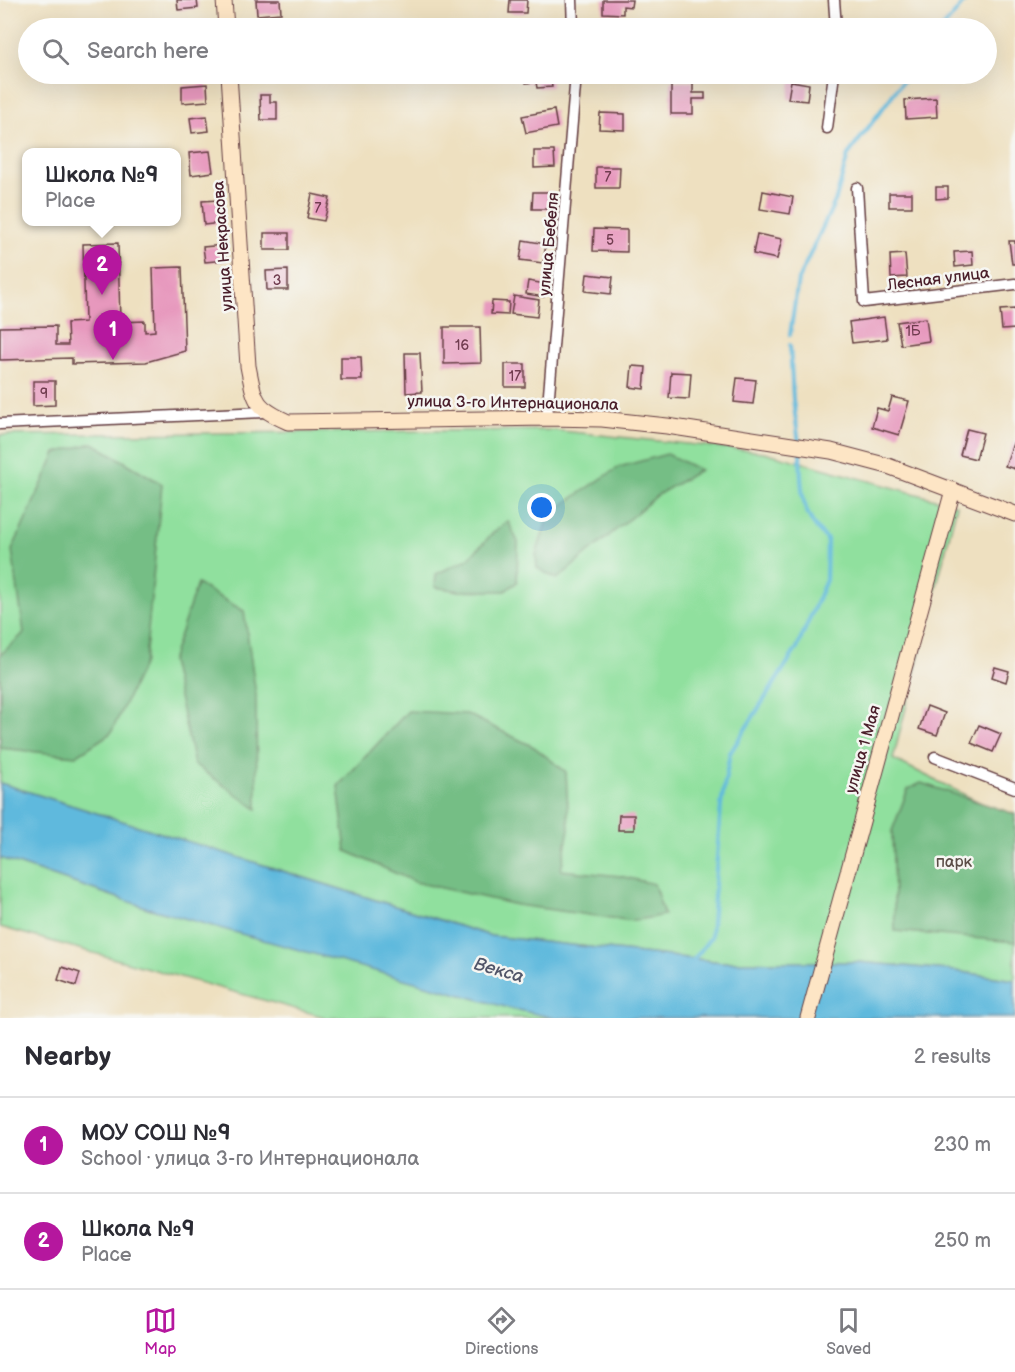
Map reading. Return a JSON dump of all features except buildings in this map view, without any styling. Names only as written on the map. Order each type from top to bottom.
[{"type":"street","points":[[224,0],[225,18]]},
{"type":"street","points":[[572,0],[573,18]]},
{"type":"street","points":[[834,0],[835,18]]},
{"type":"street","name":"улица Некрасова","points":[[230,84],[248,366],[254,394],[265,412]]},
{"type":"street","name":"улица Бебеля","points":[[547,418],[576,84]]},
{"type":"street","points":[[828,128],[833,84]]},
{"type":"street","name":"Лесная улица","points":[[857,188],[864,302],[1015,284]]},
{"type":"street","name":"улица 3-го Интернационала","points":[[0,424],[265,412],[288,422],[602,419],[831,451],[888,466],[1015,514]]},
{"type":"street","name":"улица 1 Мая","points":[[808,1018],[953,490]]},
{"type":"street","points":[[935,757],[1015,788]]},
{"type":"green space","points":[[552,430],[764,452],[957,505],[893,759],[1015,820],[1015,980],[948,970],[858,962],[722,962],[491,936],[0,783],[0,435]]},
{"type":"green space","points":[[93,443],[162,484],[145,661],[111,733],[76,756],[0,748],[0,655],[24,633],[12,550],[56,453]]},
{"type":"green space","points":[[667,454],[700,470],[659,494],[557,579],[537,568],[536,555],[549,514],[619,467]]},
{"type":"green space","points":[[508,521],[518,542],[517,582],[505,591],[459,591],[435,587],[436,574],[468,559]]},
{"type":"green space","points":[[197,584],[244,611],[256,695],[257,809],[194,764],[171,661]]},
{"type":"green space","points":[[408,711],[467,714],[534,747],[566,772],[569,829],[561,870],[620,876],[654,884],[664,915],[633,921],[517,905],[415,882],[346,851],[338,786]]},
{"type":"green space","name":"парк","points":[[921,783],[1015,814],[1015,942],[895,931],[892,831],[908,789]]},
{"type":"green space","points":[[0,858],[151,909],[554,1018],[328,1018],[0,927]]},
{"type":"water","name":"Векса","points":[[0,783],[491,936],[722,962],[858,962],[948,970],[1015,980],[1015,1018],[554,1018],[509,1008],[151,909],[0,858]]},
{"type":"waterway","points":[[951,18],[966,0]]},
{"type":"waterway","points":[[790,335],[798,280],[836,199],[848,155],[901,84]]},
{"type":"waterway","points":[[790,345],[793,400],[799,443]]},
{"type":"waterway","points":[[692,962],[711,937],[721,805],[730,753],[797,648],[826,580],[827,539],[818,530],[806,510],[803,499],[800,450]]},
{"type":"place","name":"Школа №9","points":[[102,295]]},
{"type":"place","name":"МОУ СОШ №9","points":[[113,360]]}]
